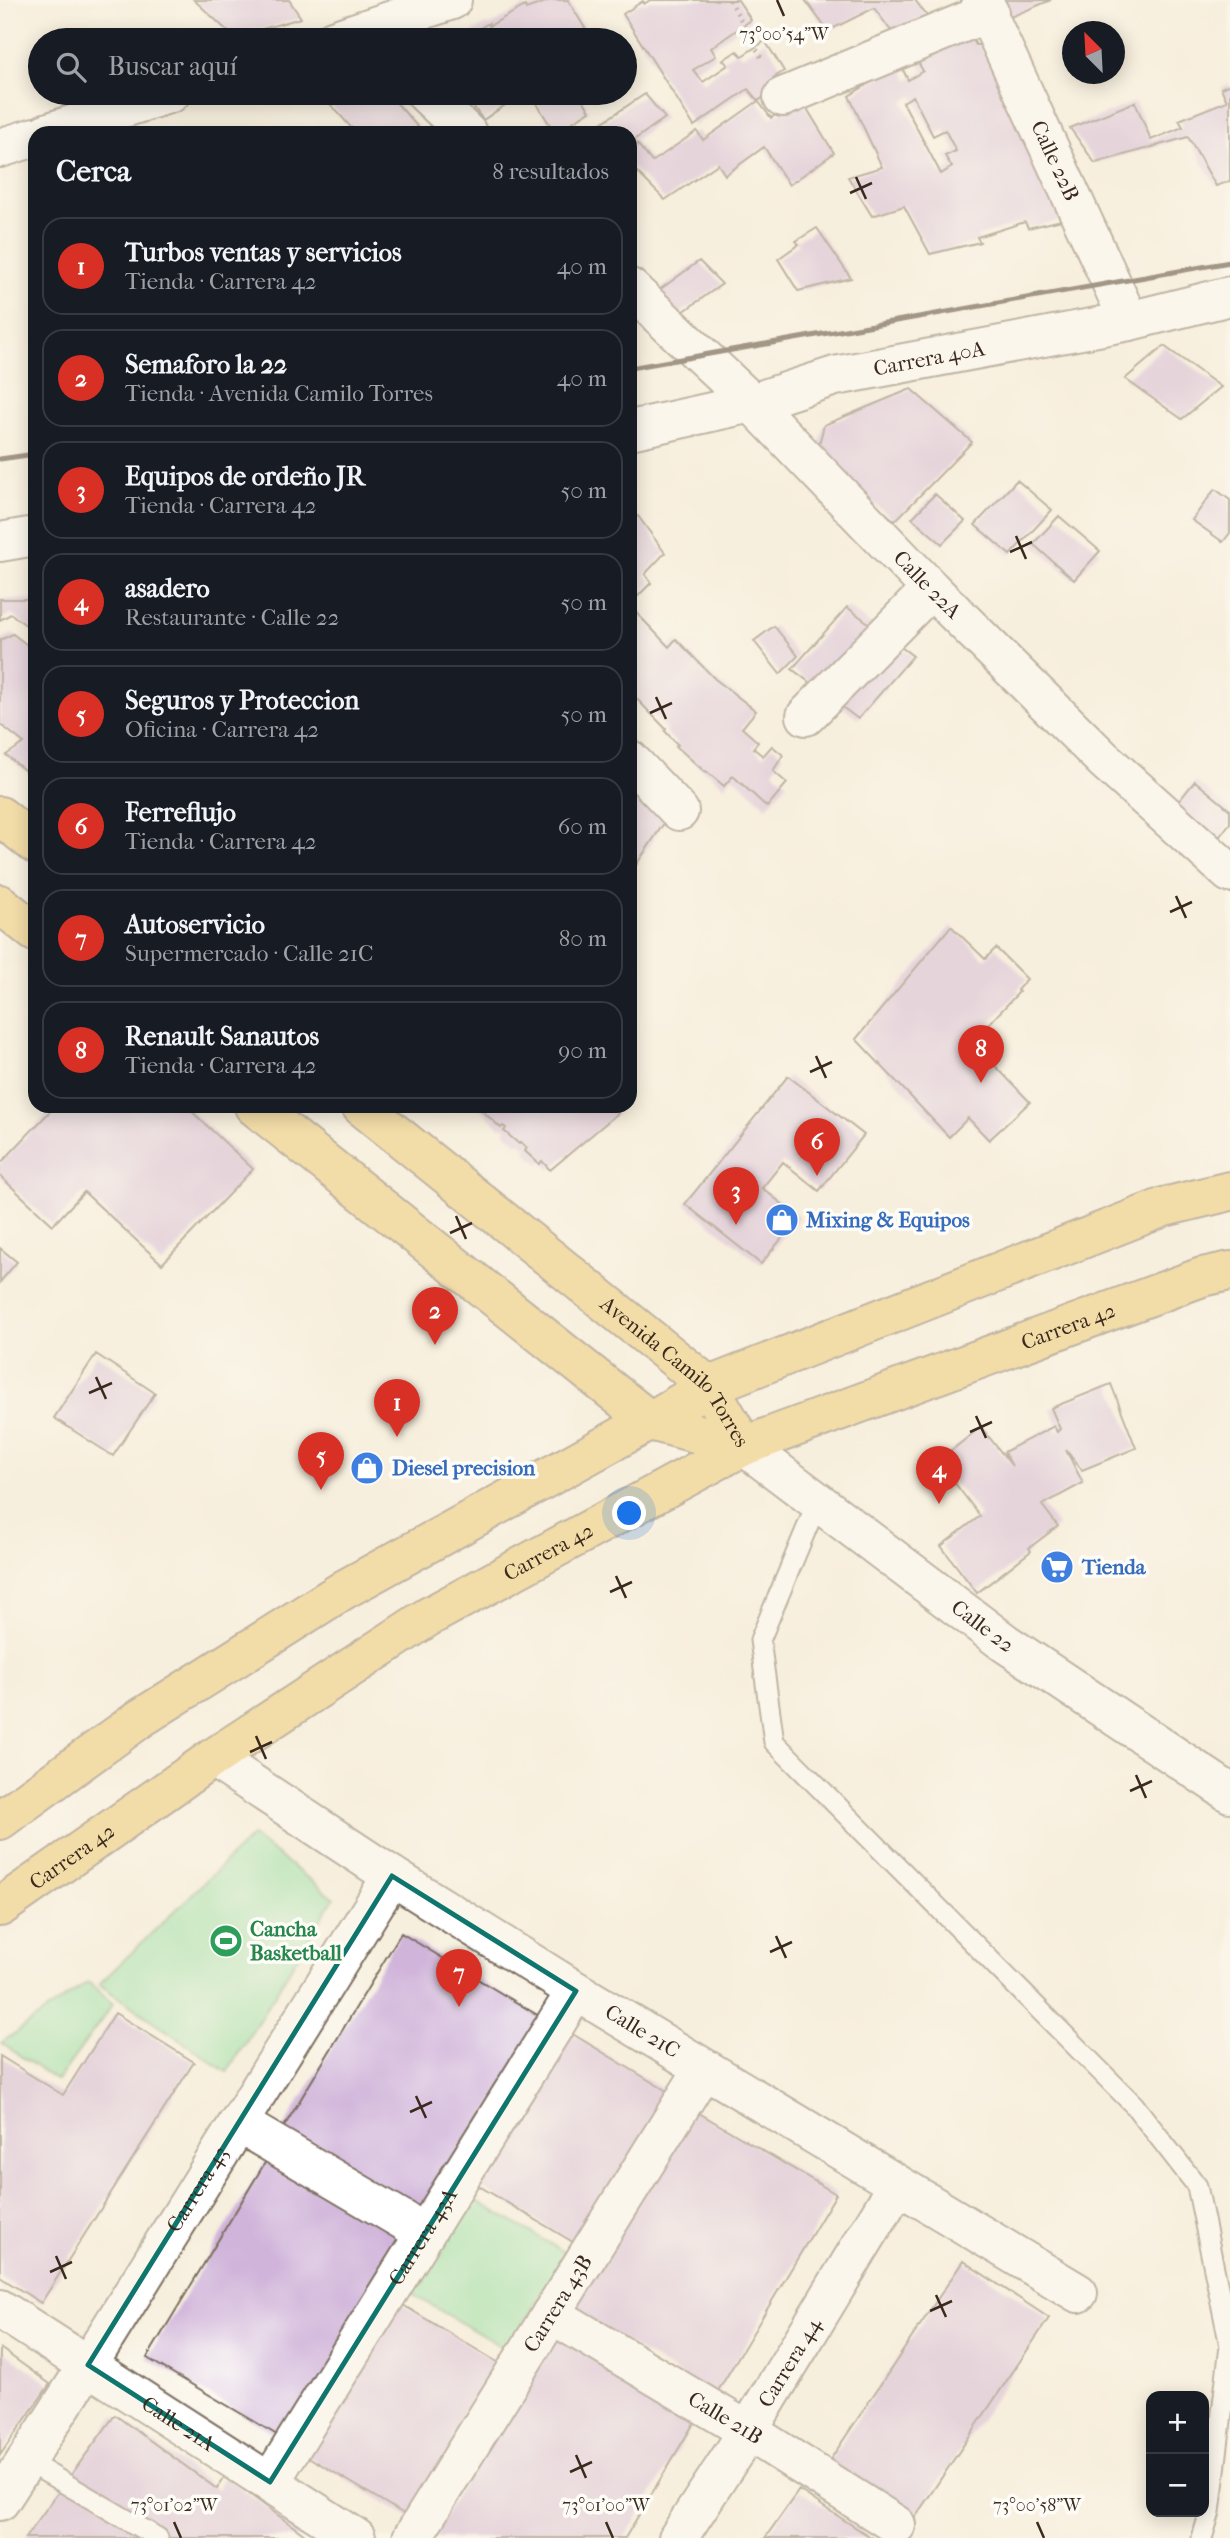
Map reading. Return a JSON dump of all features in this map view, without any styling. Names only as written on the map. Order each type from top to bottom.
[{"type":"main road","points":[[0,816],[28,838]]},
{"type":"main road","points":[[0,904],[28,926]]},
{"type":"main road","name":"Avenida Camilo Torres","points":[[263,1113],[650,1421],[744,1446]]},
{"type":"main road","name":"Avenida Camilo Torres","points":[[369,1113],[709,1386],[744,1446]]},
{"type":"main road","points":[[0,1820],[141,1718],[345,1588],[709,1386],[1164,1207],[1230,1191]]},
{"type":"main road","name":"Carrera 42","points":[[0,1908],[213,1758],[428,1617],[744,1446],[1202,1278],[1230,1271]]},
{"type":"street","points":[[379,28],[452,0]]},
{"type":"street","points":[[783,97],[985,6]]},
{"type":"street","name":"Calle 22B","points":[[985,6],[1129,321]]},
{"type":"street","points":[[68,126],[134,105]]},
{"type":"street","points":[[438,105],[460,126]]},
{"type":"street","points":[[0,148],[28,138]]},
{"type":"street","name":"Carrera 40A","points":[[637,428],[752,403],[835,376],[1129,321],[1230,296]]},
{"type":"street","name":"Calle 22A","points":[[637,301],[752,403],[931,589],[1104,760],[1230,873]]},
{"type":"street","points":[[0,541],[28,537]]},
{"type":"street","points":[[806,716],[931,589]]},
{"type":"street","points":[[637,767],[679,811]]},
{"type":"street","name":"Calle 22","points":[[744,1446],[1005,1643],[1230,1793]]},
{"type":"street","name":"Calle 21C","points":[[213,1758],[392,1876],[576,1992],[1078,2294]]},
{"type":"street","name":"Carrera 43","points":[[0,2501],[88,2365],[392,1876]]},
{"type":"street","name":"Carrera 43A","points":[[270,2482],[576,1992]]},
{"type":"street","name":"Carrera 43B","points":[[412,2538],[703,2070]]},
{"type":"street","points":[[238,2123],[425,2233]]},
{"type":"street","name":"Carrera 44","points":[[678,2538],[748,2431],[897,2186]]},
{"type":"street","name":"Calle 21A","points":[[0,2309],[356,2538]]},
{"type":"street","name":"Calle 21B","points":[[551,2314],[748,2431],[896,2525]]},
{"type":"lane","points":[[818,1501],[760,1640],[774,1742],[1133,2105],[1197,2186],[1230,2346],[1210,2512],[1202,2538]]},
{"type":"lane","points":[[25,2460],[158,2538]]},
{"type":"path","points":[[730,0],[783,97]]},
{"type":"highlighted area","points":[[392,1876],[576,1991],[270,2482],[88,2365]]},
{"type":"green space","name":"Cancha Basketball","points":[[252,1836],[334,1898],[227,2072],[99,1984]]},
{"type":"green space","points":[[88,1982],[113,2004],[57,2081],[1,2043]]},
{"type":"green space","points":[[465,2194],[566,2253],[507,2350],[407,2291]]},
{"type":"building","points":[[194,0],[289,0],[301,18],[266,28],[224,28]]},
{"type":"building","points":[[551,0],[568,0],[585,28],[480,28],[489,23],[489,26],[525,6],[526,9]]},
{"type":"building","points":[[650,0],[738,0],[751,20],[711,48],[716,56],[693,70],[703,82],[728,65],[723,60],[737,51],[742,56],[765,41],[784,71],[773,78],[778,87],[758,101],[748,89],[694,126],[637,36],[637,28],[632,28],[623,14],[643,1],[644,4]]},
{"type":"building","points":[[805,0],[915,0],[930,20],[895,36],[874,8],[828,31]]},
{"type":"building","points":[[998,0],[1051,0],[1008,18]]},
{"type":"building","points":[[970,28],[976,39],[973,40],[976,45],[980,45],[995,71],[1066,219],[1028,228],[1025,222],[977,237],[980,242],[930,254],[904,206],[872,216],[848,177],[882,167],[849,96],[900,64],[908,80],[923,71],[914,55]],"holes":[[[913,96],[933,136],[945,130],[956,151],[945,156],[952,167],[941,174],[903,102]]]},
{"type":"building","points":[[792,84],[834,153],[789,185],[764,147],[725,175],[718,164],[665,200],[637,172],[637,144],[652,162],[697,131],[703,140],[758,101],[771,118],[793,103]]},
{"type":"building","points":[[1230,84],[1230,181],[1216,186],[1188,137],[1095,163],[1070,128],[1135,102],[1151,140],[1183,127],[1179,120],[1227,101],[1221,88]]},
{"type":"building","points":[[645,94],[665,118],[637,138],[637,126],[597,126],[628,105],[637,105],[637,99]]},
{"type":"building","points":[[331,105],[398,105],[417,126],[350,126]]},
{"type":"building","points":[[472,105],[505,105],[483,120]]},
{"type":"building","points":[[538,105],[586,105],[590,111],[566,126],[551,126]]},
{"type":"building","points":[[817,228],[851,278],[798,291],[778,259],[799,244],[796,241]]},
{"type":"building","points":[[699,261],[722,284],[680,314],[658,291]]},
{"type":"building","points":[[1164,346],[1221,387],[1182,419],[1125,379]]},
{"type":"building","points":[[911,389],[972,442],[895,521],[816,456],[824,425]]},
{"type":"building","points":[[1017,480],[1052,510],[1010,555],[975,525]]},
{"type":"building","points":[[1215,489],[1230,500],[1230,533],[1223,542],[1192,520]]},
{"type":"building","points":[[935,494],[965,521],[942,544],[912,518]]},
{"type":"building","points":[[637,516],[665,553],[645,574],[651,583],[637,597]]},
{"type":"building","points":[[1059,516],[1100,551],[1074,580],[1033,544]]},
{"type":"building","points":[[0,599],[28,599],[28,627],[11,614],[0,620]]},
{"type":"building","points":[[847,607],[913,656],[858,719],[792,669]]},
{"type":"building","points":[[637,613],[669,647],[676,639],[715,679],[756,711],[742,728],[758,742],[753,748],[763,756],[772,746],[783,755],[773,771],[787,783],[767,807],[733,776],[724,786],[705,772],[676,746],[678,745],[637,699]]},
{"type":"building","points":[[774,626],[798,656],[780,674],[754,641]]},
{"type":"building","points":[[13,634],[28,646],[28,773],[6,755],[24,743],[0,724],[0,640]]},
{"type":"building","points":[[1195,781],[1230,810],[1230,823],[1213,845],[1171,811]]},
{"type":"building","points":[[637,785],[666,820],[637,864]]},
{"type":"building","points":[[951,926],[985,959],[996,948],[1027,979],[1017,990],[1019,992],[972,1042],[1030,1102],[989,1140],[968,1118],[949,1137],[856,1039]]},
{"type":"building","points":[[788,1076],[864,1135],[819,1191],[783,1162],[762,1188],[799,1217],[761,1264],[685,1204]]},
{"type":"building","points":[[48,1113],[193,1113],[253,1169],[162,1264],[84,1192],[53,1225],[0,1176],[0,1164]]},
{"type":"building","points":[[485,1113],[618,1113],[550,1170],[542,1161],[539,1164],[525,1151],[527,1148],[521,1142],[519,1144],[504,1131],[506,1128],[501,1128]]},
{"type":"building","points":[[0,1248],[17,1262],[0,1282]]},
{"type":"building","points":[[96,1354],[155,1393],[113,1456],[54,1418]]},
{"type":"building","points":[[1111,1384],[1136,1448],[1082,1470],[1066,1450],[1083,1483],[1042,1505],[1058,1526],[977,1593],[941,1546],[980,1516],[938,1461],[981,1427],[1012,1466],[1004,1452],[1054,1426],[1057,1432],[1060,1429],[1051,1408]]},
{"type":"building","points":[[401,1933],[544,2019],[422,2220],[279,2135]]},
{"type":"building","points":[[115,2013],[194,2062],[41,2303],[0,2277],[0,2056],[63,2095]]},
{"type":"building","points":[[561,2027],[670,2093],[578,2245],[469,2180]]},
{"type":"building","points":[[694,2110],[836,2194],[715,2396],[572,2310]]},
{"type":"building","points":[[269,2156],[411,2241],[289,2442],[147,2358]]},
{"type":"building","points":[[963,2261],[1049,2318],[913,2520],[828,2463]]},
{"type":"building","points":[[398,2302],[507,2368],[414,2520],[305,2455]]},
{"type":"building","points":[[555,2333],[697,2418],[625,2538],[439,2538],[433,2534]]},
{"type":"building","points":[[0,2348],[50,2384],[0,2455]]},
{"type":"building","points":[[115,2415],[217,2489],[225,2476],[309,2538],[25,2538]]},
{"type":"building","points":[[799,2490],[827,2509],[872,2538],[765,2538]]},
{"type":"railway","points":[[637,367],[1230,262]]},
{"type":"railway","points":[[0,459],[28,455]]},
{"type":"place","name":"Renault Sanautos","points":[[981,1083]]},
{"type":"place","name":"Ferreflujo","points":[[817,1176]]},
{"type":"place","name":"Mixing & Equipos","points":[[782,1220]]},
{"type":"place","name":"Equipos de ordeño JR","points":[[736,1225]]},
{"type":"place","name":"Semaforo la 22","points":[[435,1345]]},
{"type":"place","name":"Turbos ventas y servicios","points":[[397,1437]]},
{"type":"place","name":"Diesel precision","points":[[367,1468]]},
{"type":"place","name":"Seguros y Proteccion","points":[[321,1490]]},
{"type":"place","name":"asadero","points":[[939,1504]]},
{"type":"place","name":"Tienda","points":[[1057,1567]]},
{"type":"place","name":"Cancha Basketball","points":[[226,1941]]},
{"type":"place","name":"Autoservicio","points":[[459,2007]]}]
